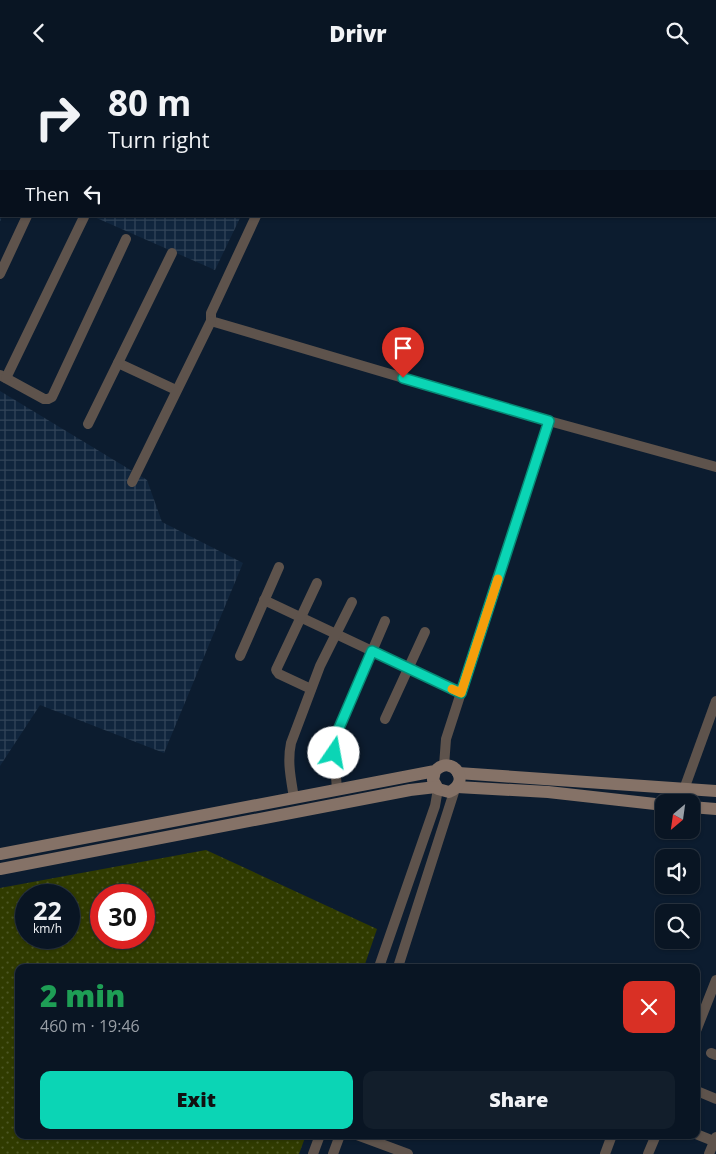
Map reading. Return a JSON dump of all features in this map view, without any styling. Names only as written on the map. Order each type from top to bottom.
[{"type":"main road","points":[[0,854],[450,766],[458,773],[460,780],[456,788]]},
{"type":"main road","points":[[437,788],[433,780],[439,769]]},
{"type":"main road","points":[[458,773],[716,791]]},
{"type":"main road","points":[[0,869],[410,790],[437,788],[449,792],[456,788],[548,792],[655,804]]},
{"type":"main road","points":[[700,808],[716,809]]},
{"type":"street","points":[[0,274],[27,217]]},
{"type":"street","points":[[84,217],[3,376],[44,399],[52,397],[126,239]]},
{"type":"street","points":[[132,482],[210,321],[211,313],[256,217]]},
{"type":"street","points":[[88,424],[172,253]]},
{"type":"street","points":[[210,321],[549,421],[716,467]]},
{"type":"street","points":[[118,363],[176,390]]},
{"type":"street","points":[[439,769],[446,739],[549,421]]},
{"type":"street","points":[[240,656],[278,567]]},
{"type":"street","points":[[311,689],[279,674],[276,670],[317,583]]},
{"type":"street","points":[[264,600],[461,693]]},
{"type":"street","points":[[294,797],[289,755],[311,689],[352,602]]},
{"type":"street","points":[[337,789],[334,744],[385,621]]},
{"type":"street","points":[[386,719],[425,632]]},
{"type":"street","points":[[682,794],[716,701]]},
{"type":"street","points":[[380,964],[435,806],[437,788]]},
{"type":"street","points":[[399,964],[456,788]]},
{"type":"street","points":[[700,1021],[716,979]]},
{"type":"street","points":[[700,1092],[716,1099]]},
{"type":"street","points":[[700,1135],[715,1140],[709,1154]]},
{"type":"street","points":[[313,1154],[319,1139]]},
{"type":"street","points":[[333,1154],[339,1139]]},
{"type":"street","points":[[368,1139],[408,1154]]},
{"type":"street","points":[[605,1154],[611,1139]]},
{"type":"street","points":[[648,1154],[654,1139]]},
{"type":"shaded area","points":[[94,217],[241,217],[215,270]]},
{"type":"shaded area","points":[[0,391],[147,480],[162,522],[243,563],[164,753],[40,705],[0,766]]},
{"type":"green space","points":[[206,850],[377,929],[365,964],[15,964],[15,1139],[305,1139],[299,1154],[0,1154],[0,888],[15,885],[15,949],[80,949],[80,884],[22,884]]},
{"type":"slow traffic","points":[[452,689],[461,693],[498,579]]},
{"type":"route","points":[[334,753],[336,735],[372,651],[461,693],[549,421],[403,378]]}]
